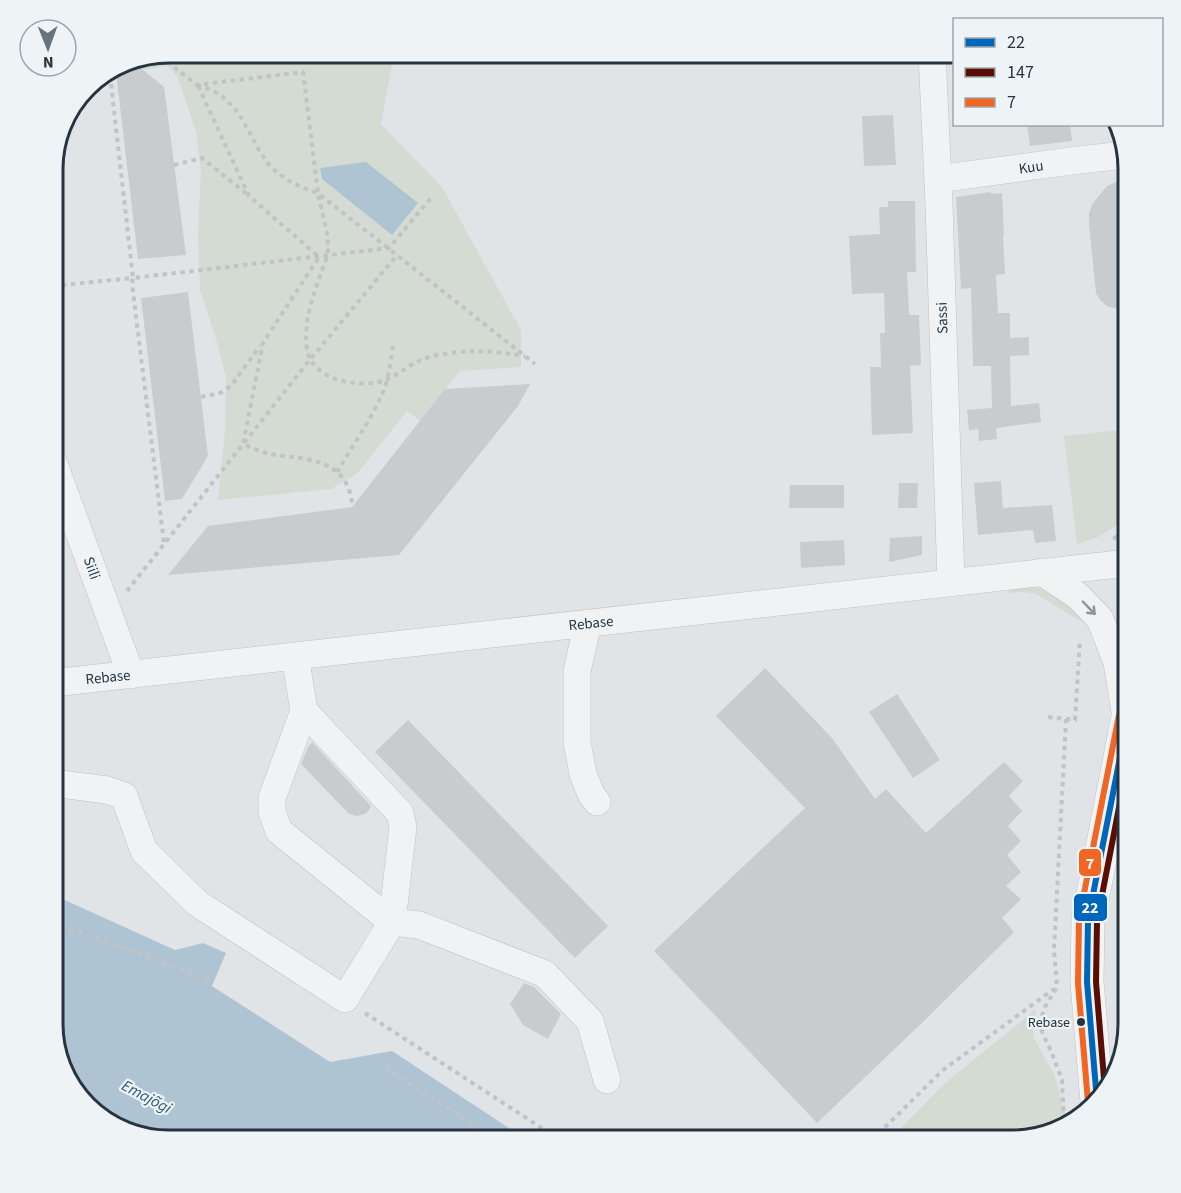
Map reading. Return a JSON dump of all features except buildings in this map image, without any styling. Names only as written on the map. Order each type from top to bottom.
[{"type":"main road","points":[[1096,1089],[1087,982],[1088,920],[1118,771]]},
{"type":"street","name":"Sassi","points":[[932,63],[951,583]]},
{"type":"street","name":"Kuu","points":[[938,179],[1117,156]]},
{"type":"street","name":"Siili","points":[[63,488],[131,675]]},
{"type":"street","name":"Rebase","points":[[63,682],[1118,564]]},
{"type":"street","points":[[1042,572],[1078,596],[1100,619],[1118,667]]},
{"type":"street","points":[[588,623],[577,671],[577,742],[583,774],[597,802]]},
{"type":"street","points":[[296,656],[304,711],[272,798],[272,812],[279,831],[392,922],[419,925],[546,974],[590,1021],[607,1080]]},
{"type":"street","points":[[63,784],[107,790],[124,796],[144,851],[197,903],[345,999],[392,922],[403,827],[400,813],[304,711]]},
{"type":"path","points":[[169,63],[197,85],[216,92],[231,104],[242,118],[264,158],[284,177],[305,189],[318,193],[535,364]]},
{"type":"path","points":[[197,85],[303,72],[318,193],[328,248],[308,317],[307,342],[310,360],[324,375],[361,384],[387,380],[421,359],[437,355],[463,351],[525,356]]},
{"type":"path","points":[[111,81],[132,284],[164,544]]},
{"type":"path","points":[[197,85],[249,196]]},
{"type":"path","points":[[174,165],[202,158],[319,257]]},
{"type":"path","points":[[63,285],[389,248],[430,198]]},
{"type":"path","points":[[127,591],[310,360],[398,255]]},
{"type":"path","points":[[201,397],[220,393],[231,386],[319,257]]},
{"type":"path","points":[[243,444],[262,343]]},
{"type":"path","points":[[337,472],[384,388],[393,346]]},
{"type":"path","points":[[243,444],[268,453],[308,458],[332,468],[341,476],[350,492],[352,507]]},
{"type":"path","points":[[1048,717],[1066,719],[1054,950],[1057,987],[1041,1019],[1042,1032],[1062,1080],[1064,1117]]},
{"type":"path","points":[[63,926],[213,981]]},
{"type":"path","points":[[882,1130],[943,1070],[1057,987]]},
{"type":"path","points":[[345,999],[545,1130]]},
{"type":"path","points":[[385,1068],[481,1130]]},
{"type":"shaded area","points":[[168,63],[392,63],[381,124],[442,187],[521,330],[521,367],[460,371],[420,421],[407,411],[357,474],[331,489],[218,500],[225,430],[226,377],[200,290],[198,234],[201,171],[196,131],[177,76],[167,66],[143,70],[140,67]]},
{"type":"shaded area","points":[[1118,431],[1118,525],[1098,537],[1077,544],[1064,436]]},
{"type":"shaded area","points":[[1028,586],[1055,593],[1078,608],[1084,621],[1036,594],[1008,593],[1010,587]]},
{"type":"shaded area","points":[[1036,1009],[1033,1036],[1054,1074],[1066,1116],[1026,1129],[899,1130],[943,1085]]},
{"type":"water","points":[[366,162],[418,203],[392,235],[322,179],[320,168]]},
{"type":"water","name":"Emajõgi","points":[[63,899],[175,950],[203,943],[226,953],[212,986],[330,1062],[392,1051],[512,1130],[168,1130],[141,1126],[122,1119],[104,1108],[89,1094],[77,1077],[67,1052],[63,1024]]},
{"type":"transit line","name":"7","points":[[1088,1098],[1078,983],[1079,919],[1118,720]]},
{"type":"transit line","name":"22","points":[[1096,1089],[1087,982],[1088,920],[1118,768]]},
{"type":"transit line","name":"147","points":[[1104,1076],[1096,982],[1097,921],[1118,813]]},
{"type":"place","name":"Rebase","points":[[1081,1022]]}]
